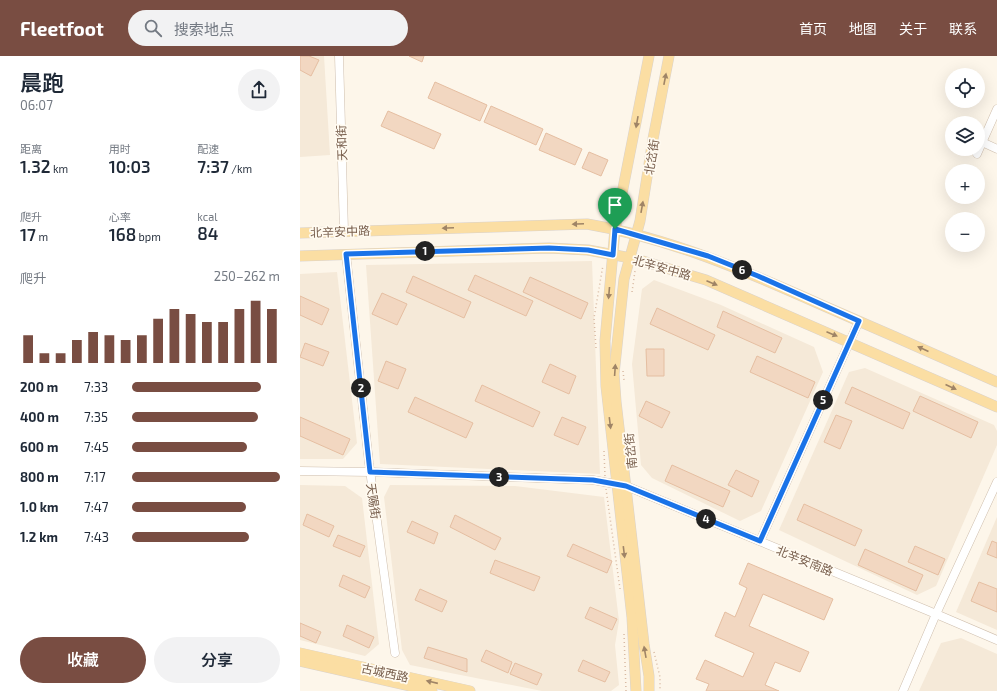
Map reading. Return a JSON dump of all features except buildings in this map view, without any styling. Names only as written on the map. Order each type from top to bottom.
[{"type":"main road","name":"北岔街","points":[[613,255],[615,229],[649,56]]},
{"type":"main road","name":"北岔街","points":[[633,258],[635,235],[640,221],[653,139],[669,56]]},
{"type":"main road","name":"北辛安中路","points":[[300,233],[586,224],[615,229],[708,256],[758,276],[997,382]]},
{"type":"main road","name":"北辛安中路","points":[[300,256],[549,248],[588,250],[633,258],[706,280],[997,407]]},
{"type":"main road","name":"南岔街","points":[[613,255],[605,349],[606,386],[622,485],[649,676],[649,691]]},
{"type":"main road","name":"南岔街","points":[[633,258],[624,279],[614,374],[632,616],[636,691]]},
{"type":"main road","name":"古城西路","points":[[300,653],[470,691]]},
{"type":"main road","name":"古城西路","points":[[300,661],[432,691]]},
{"type":"street","name":"天和街","points":[[339,56],[344,231]]},
{"type":"street","points":[[985,135],[997,109]]},
{"type":"street","points":[[985,143],[997,149]]},
{"type":"street","name":"天赐街","points":[[346,254],[370,472],[395,653]]},
{"type":"street","points":[[760,541],[859,321]]},
{"type":"street","name":"北辛安南路","points":[[300,471],[593,480],[622,485],[997,640]]},
{"type":"street","points":[[903,691],[936,614],[997,482]]},
{"type":"path","points":[[631,296],[635,277],[633,258]]},
{"type":"path","points":[[623,364],[624,380]]},
{"type":"path","points":[[654,649],[660,677],[660,691]]},
{"type":"shaded area","points":[[300,56],[324,56],[330,155],[300,157]]},
{"type":"shaded area","points":[[592,261],[600,474],[380,464],[366,265]]},
{"type":"shaded area","points":[[337,272],[357,443],[343,459],[300,459],[300,274]]},
{"type":"shaded area","points":[[654,280],[721,305],[814,347],[823,372],[761,511],[740,521],[652,478],[641,465],[632,364],[642,289]]},
{"type":"shaded area","points":[[865,368],[994,425],[997,431],[997,445],[936,586],[917,595],[779,530],[849,372]]},
{"type":"shaded area","points":[[300,485],[345,486],[362,498],[379,644],[365,656],[300,640]]},
{"type":"shaded area","points":[[390,485],[515,486],[604,497],[619,621],[615,645],[619,685],[611,691],[542,691],[410,665],[402,650],[384,497]]},
{"type":"shaded area","points":[[997,517],[997,630],[956,612]]},
{"type":"shaded area","points":[[961,638],[997,654],[997,691],[919,691],[941,643]]},
{"type":"route","points":[[615,229],[708,256],[758,276],[859,321],[760,541],[617,483],[593,480],[370,472],[346,254],[549,248],[588,250],[613,255],[615,229]]}]
